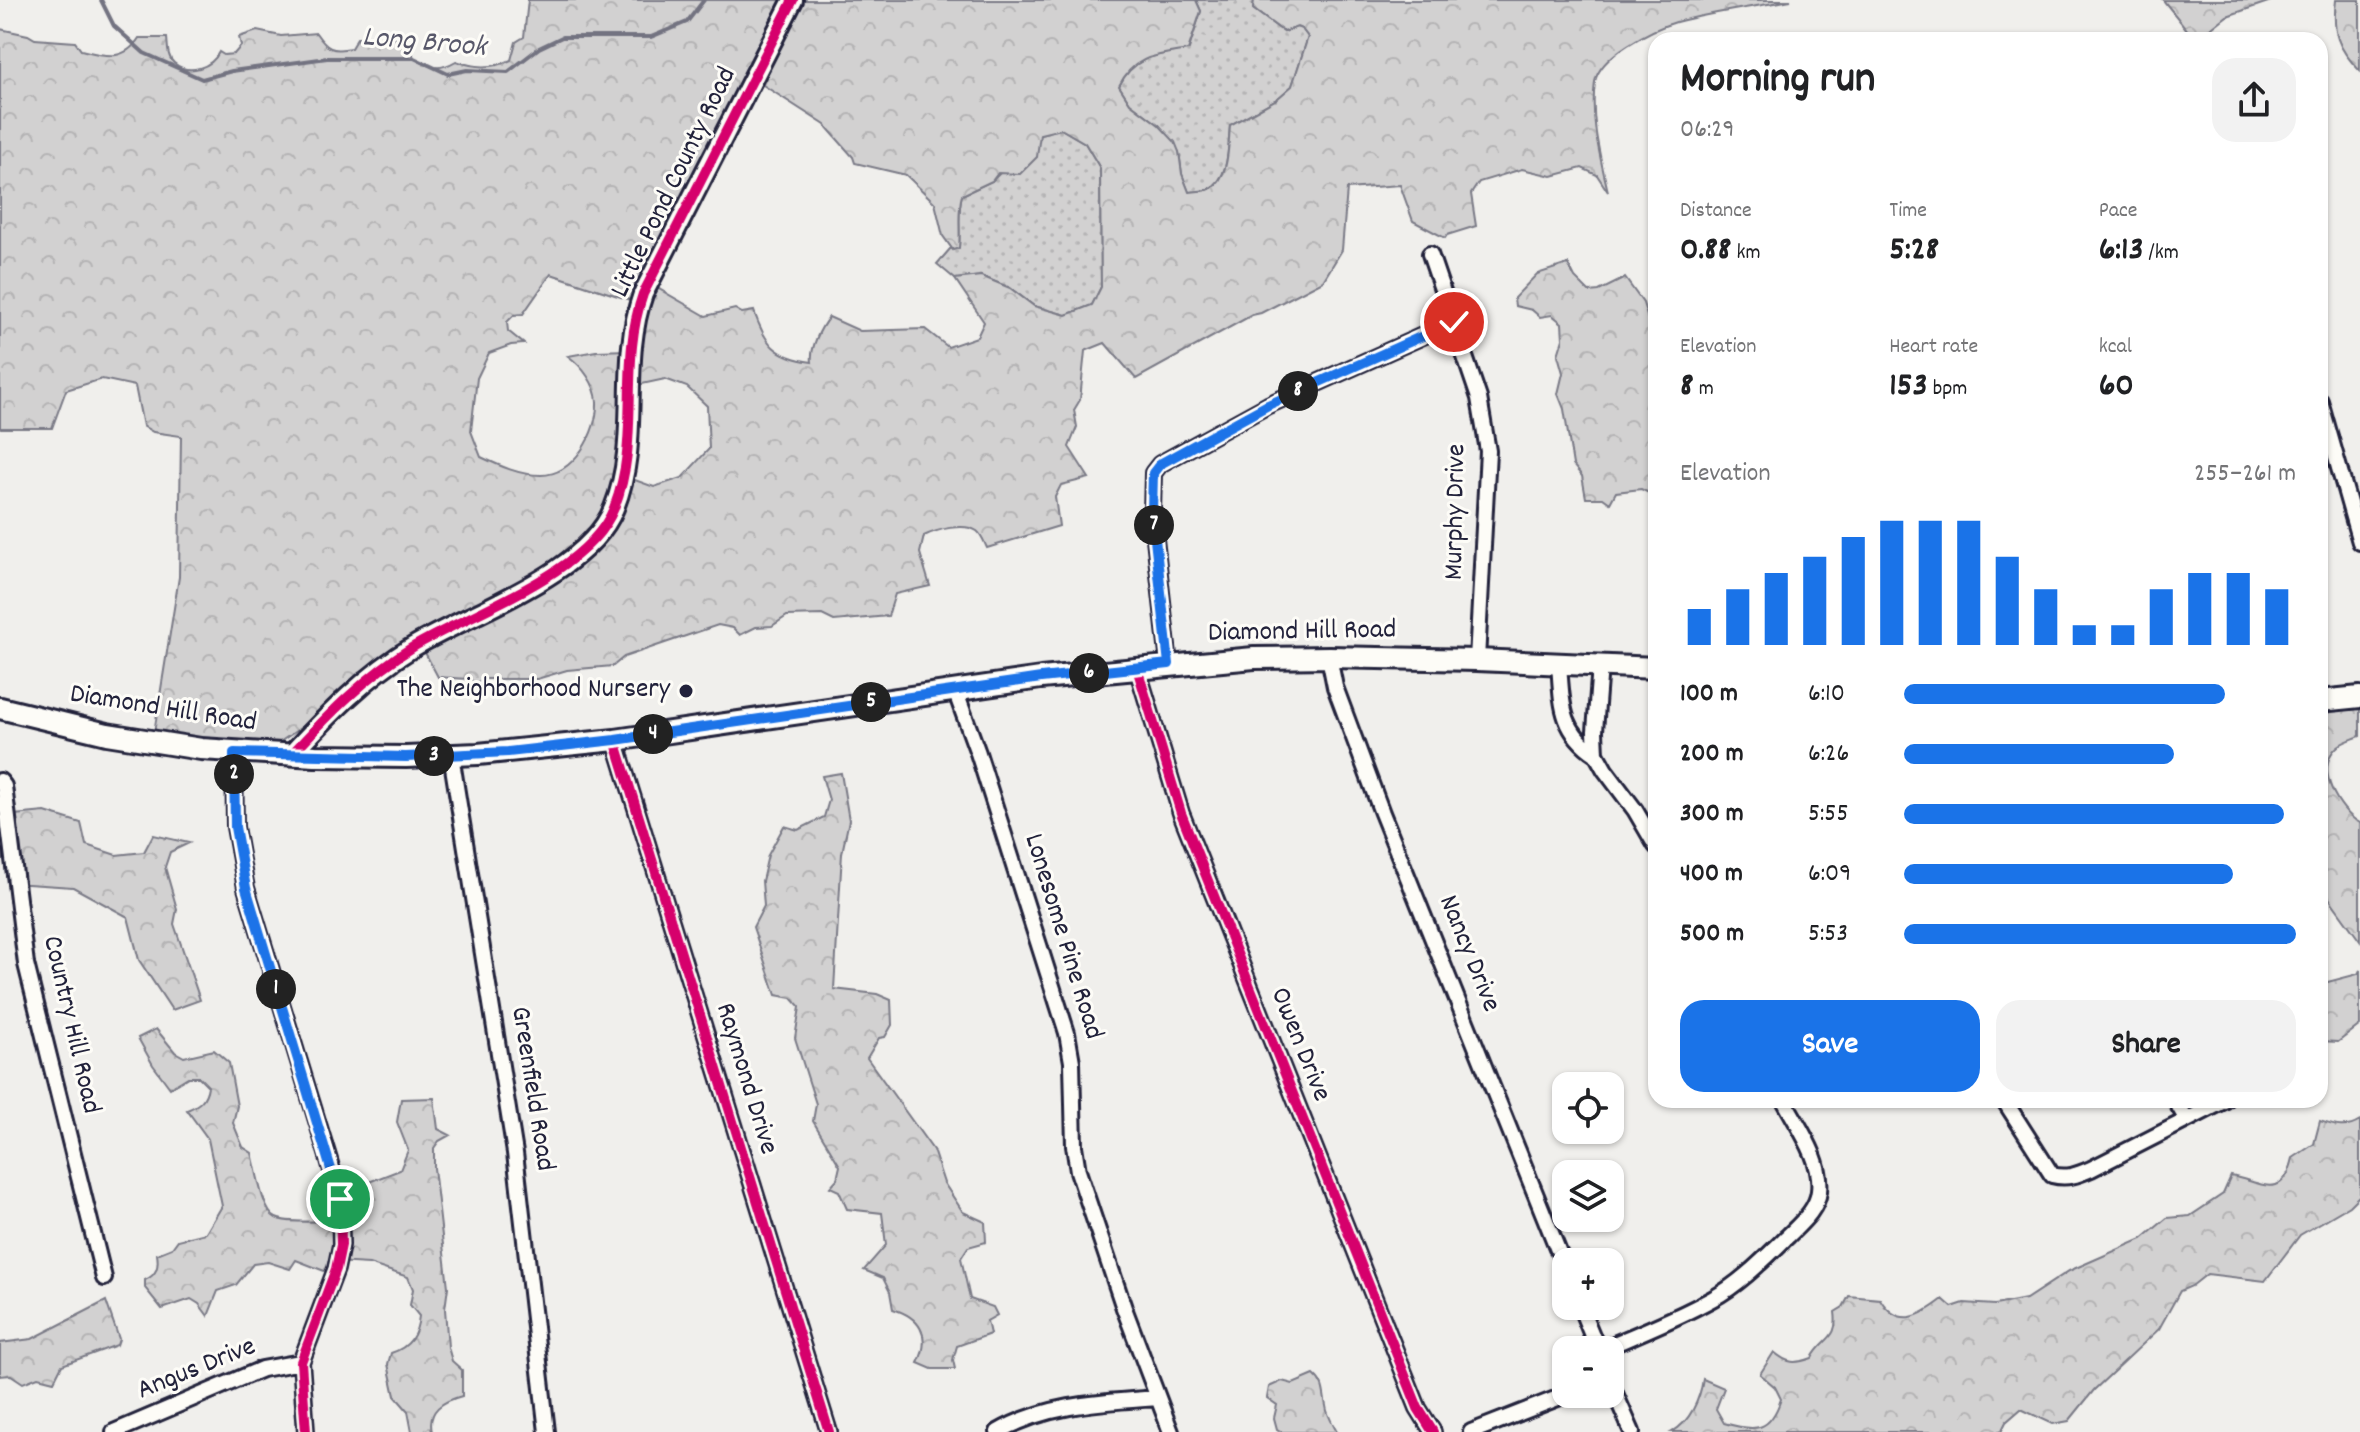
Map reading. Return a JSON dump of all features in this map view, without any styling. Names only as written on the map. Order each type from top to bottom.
[{"type":"main road","name":"Diamond Hill Road","points":[[0,708],[107,734],[234,753],[451,755],[615,740],[955,690],[1169,664],[1329,657],[1648,668]]},
{"type":"main road","points":[[2328,700],[2360,697]]},
{"type":"street","name":"Little Pond County Road","points":[[291,755],[324,720],[412,648],[554,572],[577,556],[607,523],[626,467],[630,424],[629,357],[639,304],[656,265],[793,0]]},
{"type":"street","name":"Murphy Drive","points":[[1430,254],[1479,398],[1488,451],[1477,660]]},
{"type":"street","points":[[1169,664],[1152,512],[1153,473],[1160,464],[1268,405],[1454,322]]},
{"type":"street","points":[[2328,429],[2360,542]]},
{"type":"street","name":"Nancy Drive","points":[[1329,657],[1335,687],[1382,813],[1557,1248]]},
{"type":"street","points":[[1559,663],[1563,713],[1580,743],[1596,754],[1648,832]]},
{"type":"street","points":[[1596,754],[1600,665]]},
{"type":"street","name":"Owen Drive","points":[[1137,668],[1181,813],[1418,1408],[1433,1432]]},
{"type":"street","name":"Lonesome Pine Road","points":[[955,690],[1058,1001],[1072,1062],[1074,1146],[1078,1171],[1171,1432]]},
{"type":"street","name":"Raymond Drive","points":[[615,740],[829,1432]]},
{"type":"street","points":[[234,753],[235,827],[246,888],[340,1199],[343,1222],[336,1269],[301,1362],[306,1432]]},
{"type":"street","name":"Greenfield Road","points":[[451,755],[515,1153],[547,1432]]},
{"type":"street","name":"Country Hill Road","points":[[0,781],[4,786],[26,964],[104,1278]]},
{"type":"street","points":[[1624,1340],[1714,1298],[1773,1250],[1807,1217],[1817,1202],[1819,1175],[1788,1108]]},
{"type":"street","points":[[2009,1108],[2052,1175],[2062,1177],[2075,1176],[2091,1169],[2210,1108]]},
{"type":"street","points":[[2180,1108],[2187,1120]]},
{"type":"street","name":"Angus Drive","points":[[114,1432],[262,1369],[301,1362]]},
{"type":"street","points":[[998,1432],[1025,1419],[1062,1408],[1157,1398]]},
{"type":"street","points":[[1471,1432],[1552,1400]]},
{"type":"street","points":[[1621,1408],[1632,1432]]},
{"type":"green space","points":[[528,0],[1196,0],[1201,11],[1188,50],[1157,55],[1140,62],[1119,86],[1130,103],[1175,142],[1189,192],[1210,189],[1217,184],[1227,160],[1230,125],[1277,99],[1292,86],[1308,37],[1297,27],[1284,32],[1253,9],[1254,0],[1791,0],[1676,22],[1648,32],[1606,63],[1595,82],[1594,110],[1608,192],[1597,175],[1582,168],[1552,176],[1522,169],[1479,182],[1471,194],[1476,226],[1445,238],[1413,221],[1400,185],[1347,189],[1342,250],[1323,281],[1252,315],[1136,379],[1105,343],[1085,351],[1080,400],[1074,410],[1077,427],[1069,447],[1089,478],[1061,485],[1055,497],[1059,526],[987,548],[980,534],[971,528],[950,528],[924,536],[920,553],[930,586],[895,594],[888,616],[834,621],[822,615],[787,616],[772,626],[756,627],[740,635],[733,628],[718,625],[624,657],[613,666],[567,670],[537,679],[485,679],[476,683],[468,679],[438,677],[421,645],[274,746],[153,739],[179,577],[181,436],[153,432],[143,426],[135,386],[102,379],[66,390],[52,428],[0,428],[0,29],[35,39],[75,42],[81,50],[106,55],[127,51],[139,38],[167,38],[172,61],[186,69],[206,66],[219,52],[234,54],[241,46],[239,37],[257,31],[281,36],[316,33],[327,46],[339,50],[351,48],[357,38],[408,38],[414,58],[434,67],[456,61],[484,66],[504,63],[511,60],[516,42],[524,37]],"holes":[[[752,78],[825,125],[855,163],[906,175],[935,203],[943,236],[953,250],[959,248],[962,195],[992,181],[998,173],[1020,174],[1037,157],[1040,134],[1061,129],[1085,143],[1100,168],[1101,287],[1092,305],[1066,315],[1034,306],[1010,288],[981,276],[955,279],[984,322],[977,337],[948,347],[925,329],[860,331],[829,317],[816,339],[812,362],[789,357],[773,347],[762,332],[754,311],[742,313],[735,309],[706,316],[647,282]],[[551,274],[636,302],[628,350],[568,356],[583,370],[596,395],[593,426],[582,450],[564,468],[553,473],[533,475],[481,457],[471,431],[477,378],[489,353],[524,344],[508,331],[507,322],[514,315],[523,314]],[[665,379],[687,387],[707,406],[709,449],[682,478],[654,487],[621,475],[628,387]]]},
{"type":"green space","points":[[1196,0],[1254,0],[1253,9],[1284,32],[1296,27],[1308,37],[1292,86],[1277,99],[1230,125],[1226,161],[1220,178],[1206,190],[1189,192],[1182,174],[1179,152],[1159,125],[1130,103],[1119,86],[1140,62],[1157,55],[1189,49],[1201,11]]},
{"type":"green space","points":[[2163,0],[2274,0],[2227,16],[2207,32],[2188,31]]},
{"type":"green space","points":[[2336,0],[2360,0],[2360,71],[2346,55],[2338,39]]},
{"type":"green space","points":[[1061,129],[1085,143],[1100,168],[1101,287],[1092,305],[1066,315],[1034,306],[1010,288],[981,276],[955,279],[937,264],[950,249],[959,247],[962,195],[992,181],[1040,134]]},
{"type":"green space","points":[[1568,264],[1575,278],[1589,292],[1599,291],[1625,278],[1643,303],[1648,319],[1648,492],[1641,489],[1616,492],[1610,503],[1603,498],[1586,498],[1582,476],[1573,465],[1564,409],[1558,394],[1563,373],[1558,355],[1563,339],[1562,323],[1552,315],[1540,317],[1532,310],[1515,306],[1514,298],[1537,274]]},
{"type":"green space","points":[[2360,696],[2360,736],[2337,747],[2330,756],[2328,766],[2328,698]]},
{"type":"green space","points":[[841,773],[849,820],[842,853],[834,989],[877,994],[891,1000],[892,1025],[885,1037],[879,1038],[867,1058],[933,1150],[944,1183],[963,1212],[985,1222],[986,1242],[968,1247],[961,1258],[970,1299],[993,1307],[997,1315],[987,1321],[990,1334],[957,1346],[953,1360],[955,1369],[932,1369],[918,1363],[924,1344],[920,1328],[910,1317],[893,1309],[883,1278],[864,1270],[886,1245],[882,1213],[847,1209],[839,1191],[830,1187],[837,1179],[840,1166],[813,1121],[816,1104],[795,1038],[800,1007],[792,998],[776,995],[753,927],[764,906],[762,881],[768,855],[784,826],[798,830],[824,817],[829,800],[822,776]]},
{"type":"green space","points":[[2328,777],[2337,799],[2360,823],[2360,941],[2329,898]]},
{"type":"green space","points":[[45,812],[81,823],[86,845],[116,855],[144,852],[153,835],[189,843],[170,852],[165,867],[177,909],[174,924],[200,1000],[172,1010],[139,960],[128,917],[73,887],[13,883],[4,816]]},
{"type":"green space","points":[[2360,970],[2360,1025],[2338,1042],[2328,1041],[2328,982],[2358,974]]},
{"type":"green space","points":[[156,1029],[175,1052],[184,1057],[214,1050],[229,1063],[237,1106],[233,1123],[243,1147],[252,1153],[267,1207],[271,1214],[281,1220],[335,1221],[334,1189],[361,1185],[400,1170],[408,1150],[397,1122],[401,1099],[434,1098],[438,1129],[450,1135],[434,1148],[434,1168],[448,1287],[445,1309],[448,1347],[452,1361],[462,1370],[462,1396],[434,1412],[432,1432],[412,1432],[408,1411],[395,1396],[388,1364],[391,1353],[411,1339],[418,1323],[419,1316],[410,1305],[413,1289],[408,1277],[369,1264],[335,1262],[327,1272],[296,1260],[290,1269],[268,1262],[253,1264],[236,1285],[218,1291],[208,1316],[191,1299],[162,1309],[145,1288],[145,1280],[156,1270],[157,1254],[172,1248],[178,1240],[206,1233],[222,1206],[208,1139],[187,1110],[201,1101],[208,1086],[199,1077],[188,1077],[170,1088],[138,1038]]},
{"type":"green space","points":[[2320,1121],[2345,1126],[2360,1121],[2360,1195],[2349,1206],[2300,1235],[2265,1281],[2207,1274],[2180,1291],[2159,1329],[2094,1390],[2069,1421],[2053,1424],[2021,1409],[2006,1422],[2001,1432],[1672,1432],[1693,1409],[1703,1379],[1724,1388],[1716,1409],[1724,1423],[1753,1428],[1767,1423],[1781,1399],[1775,1387],[1760,1374],[1774,1352],[1792,1362],[1812,1358],[1835,1328],[1835,1312],[1843,1307],[1849,1296],[1880,1299],[1887,1309],[1902,1317],[1918,1315],[1943,1299],[1952,1307],[1964,1303],[1995,1305],[2026,1299],[2069,1271],[2142,1239],[2167,1218],[2190,1216],[2223,1194],[2231,1176],[2261,1185],[2277,1185],[2289,1172],[2293,1158],[2314,1144]]},
{"type":"green space","points":[[106,1301],[119,1339],[117,1345],[62,1365],[54,1381],[38,1377],[23,1383],[11,1375],[0,1376],[0,1343],[32,1339]]},
{"type":"green space","points":[[1314,1375],[1322,1385],[1328,1413],[1337,1432],[1282,1432],[1277,1429],[1274,1418],[1277,1405],[1267,1398],[1269,1387],[1282,1381],[1293,1384]]},
{"type":"waterway","name":"Long Brook","points":[[101,0],[114,26],[144,53],[202,79],[232,71],[327,58],[414,58],[448,74],[467,70],[508,72],[539,48],[562,37],[651,37],[687,22],[704,0]]},
{"type":"cycle path","points":[[291,755],[348,697],[396,658],[554,572],[580,553],[600,531],[614,508],[627,455],[632,348],[643,294],[793,0]]},
{"type":"cycle path","points":[[1137,668],[1181,813],[1418,1408],[1433,1432]]},
{"type":"cycle path","points":[[615,740],[829,1432]]},
{"type":"cycle path","points":[[234,753],[235,827],[246,888],[340,1199],[341,1245],[336,1269],[301,1362],[306,1432]]},
{"type":"place","name":"The Neighborhood Nursery","points":[[686,691]]},
{"type":"route","points":[[340,1199],[246,888],[235,827],[234,753],[406,757],[508,752],[615,740],[1041,678],[1169,664],[1152,512],[1153,473],[1160,464],[1268,405],[1454,322]]}]
